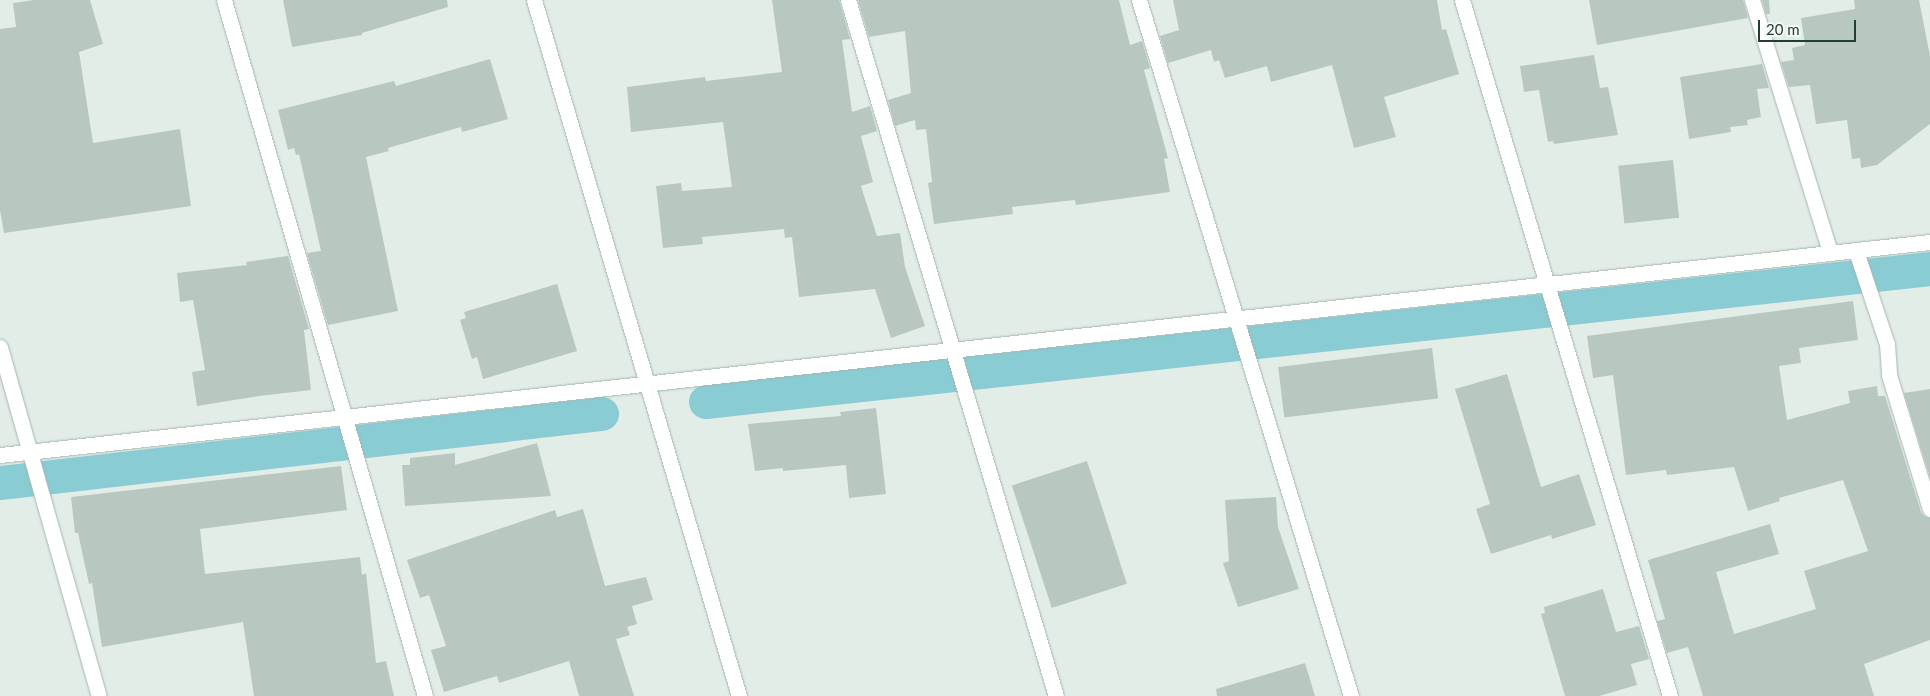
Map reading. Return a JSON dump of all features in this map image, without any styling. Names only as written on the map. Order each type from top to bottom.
[{"type":"street","points":[[224,0],[425,696]]},
{"type":"street","points":[[534,0],[739,696]]},
{"type":"street","points":[[848,0],[1056,696]]},
{"type":"street","points":[[1139,0],[1351,696]]},
{"type":"street","points":[[1462,0],[1670,696]]},
{"type":"street","points":[[1752,0],[1830,252]]},
{"type":"street","points":[[0,455],[954,351],[1235,317],[1547,285],[1930,242]]},
{"type":"street","points":[[1856,251],[1887,344],[1889,375],[1930,509]]},
{"type":"street","points":[[0,347],[99,696]]},
{"type":"building","points":[[34,0],[90,0],[103,44],[79,52],[93,143],[180,129],[191,206],[4,233],[0,210],[0,29],[16,27],[13,3]]},
{"type":"building","points":[[283,0],[447,0],[448,7],[362,33],[362,35],[292,47]]},
{"type":"building","points":[[772,0],[839,0],[850,39],[842,40],[852,112],[870,106],[877,131],[861,136],[873,182],[861,186],[877,236],[900,233],[905,267],[925,326],[891,338],[875,289],[799,297],[792,237],[785,238],[784,229],[702,237],[703,244],[663,248],[656,186],[681,183],[682,191],[732,187],[723,122],[631,132],[627,87],[705,77],[706,81],[782,72]]},
{"type":"building","points":[[858,0],[1119,0],[1130,45],[1142,41],[1150,68],[1144,70],[1168,158],[1164,159],[1170,192],[1076,205],[1075,200],[1012,207],[1013,214],[934,224],[928,183],[932,182],[926,129],[916,130],[915,120],[895,126],[888,100],[911,93],[905,31],[869,37]]},
{"type":"building","points":[[1173,0],[1437,0],[1442,30],[1446,29],[1459,74],[1384,97],[1396,137],[1354,148],[1332,65],[1271,82],[1267,66],[1225,78],[1219,60],[1214,62],[1211,50],[1168,63],[1160,36],[1179,30]]},
{"type":"building","points":[[1589,0],[1743,0],[1748,18],[1597,45]]},
{"type":"building","points":[[1762,0],[1769,0],[1770,14],[1766,14]]},
{"type":"building","points":[[1854,0],[1919,0],[1930,56],[1930,124],[1877,165],[1861,168],[1860,158],[1852,159],[1847,120],[1816,124],[1810,85],[1789,87],[1781,62],[1794,60],[1792,48],[1805,45],[1801,18],[1855,9]]},
{"type":"building","points":[[1594,55],[1600,88],[1608,87],[1618,135],[1554,144],[1553,141],[1548,142],[1539,90],[1524,92],[1520,66]]},
{"type":"building","points":[[490,59],[508,119],[462,132],[461,127],[388,148],[389,151],[366,157],[398,311],[328,325],[307,253],[321,251],[299,154],[296,155],[294,148],[288,150],[278,110],[394,81],[396,86]]},
{"type":"building","points":[[1762,64],[1769,88],[1757,89],[1761,117],[1747,120],[1748,125],[1730,127],[1731,132],[1689,139],[1680,77]]},
{"type":"building","points":[[1673,160],[1679,218],[1624,223],[1618,166]]},
{"type":"building","points":[[288,256],[309,329],[304,330],[311,390],[197,406],[192,372],[205,370],[193,300],[180,302],[177,273],[247,265],[246,262]]},
{"type":"building","points":[[557,284],[577,351],[483,379],[477,357],[472,359],[460,320],[466,318],[464,312]]},
{"type":"building","points":[[1853,301],[1858,340],[1799,348],[1801,363],[1779,366],[1787,420],[1850,403],[1848,391],[1877,386],[1878,396],[1885,396],[1921,512],[1924,516],[1930,518],[1930,640],[1864,664],[1874,696],[1703,696],[1688,647],[1667,653],[1657,621],[1665,619],[1648,560],[1770,524],[1779,554],[1716,572],[1734,634],[1816,609],[1804,571],[1868,551],[1843,480],[1779,498],[1780,501],[1748,511],[1734,467],[1667,475],[1666,470],[1626,475],[1613,375],[1593,378],[1587,336]]},
{"type":"building","points":[[1432,348],[1438,399],[1284,418],[1278,367]]},
{"type":"building","points":[[1507,374],[1541,487],[1579,474],[1596,525],[1552,539],[1551,535],[1491,554],[1476,509],[1490,504],[1455,389]]},
{"type":"building","points":[[1930,389],[1930,477],[1904,393]]},
{"type":"building","points":[[876,408],[886,494],[849,498],[846,465],[783,471],[783,468],[755,471],[748,424],[841,416],[840,412]]},
{"type":"building","points":[[537,443],[551,496],[405,506],[402,465],[410,465],[410,458],[455,453],[455,465]]},
{"type":"building","points":[[1087,461],[1127,584],[1052,608],[1012,485]]},
{"type":"building","points":[[341,466],[347,510],[200,529],[205,574],[360,557],[362,575],[366,573],[376,663],[386,661],[394,696],[254,696],[243,622],[102,647],[92,583],[89,584],[78,533],[75,533],[71,497]]},
{"type":"building","points":[[1276,497],[1278,527],[1299,589],[1238,607],[1223,563],[1229,561],[1225,500]]},
{"type":"building","points":[[583,509],[605,586],[646,577],[653,600],[632,606],[637,624],[627,627],[630,635],[616,639],[634,696],[579,696],[569,661],[499,683],[497,676],[444,692],[431,650],[446,646],[429,595],[420,598],[407,560],[555,510],[557,517]]},
{"type":"building","points":[[1603,589],[1616,632],[1639,626],[1649,659],[1631,664],[1637,685],[1599,696],[1565,696],[1541,614],[1545,613],[1544,607]]},
{"type":"building","points":[[1305,663],[1315,696],[1217,696],[1216,689]]},
{"type":"waterway","points":[[706,402],[1930,269]]},
{"type":"waterway","points":[[0,483],[602,414]]}]
